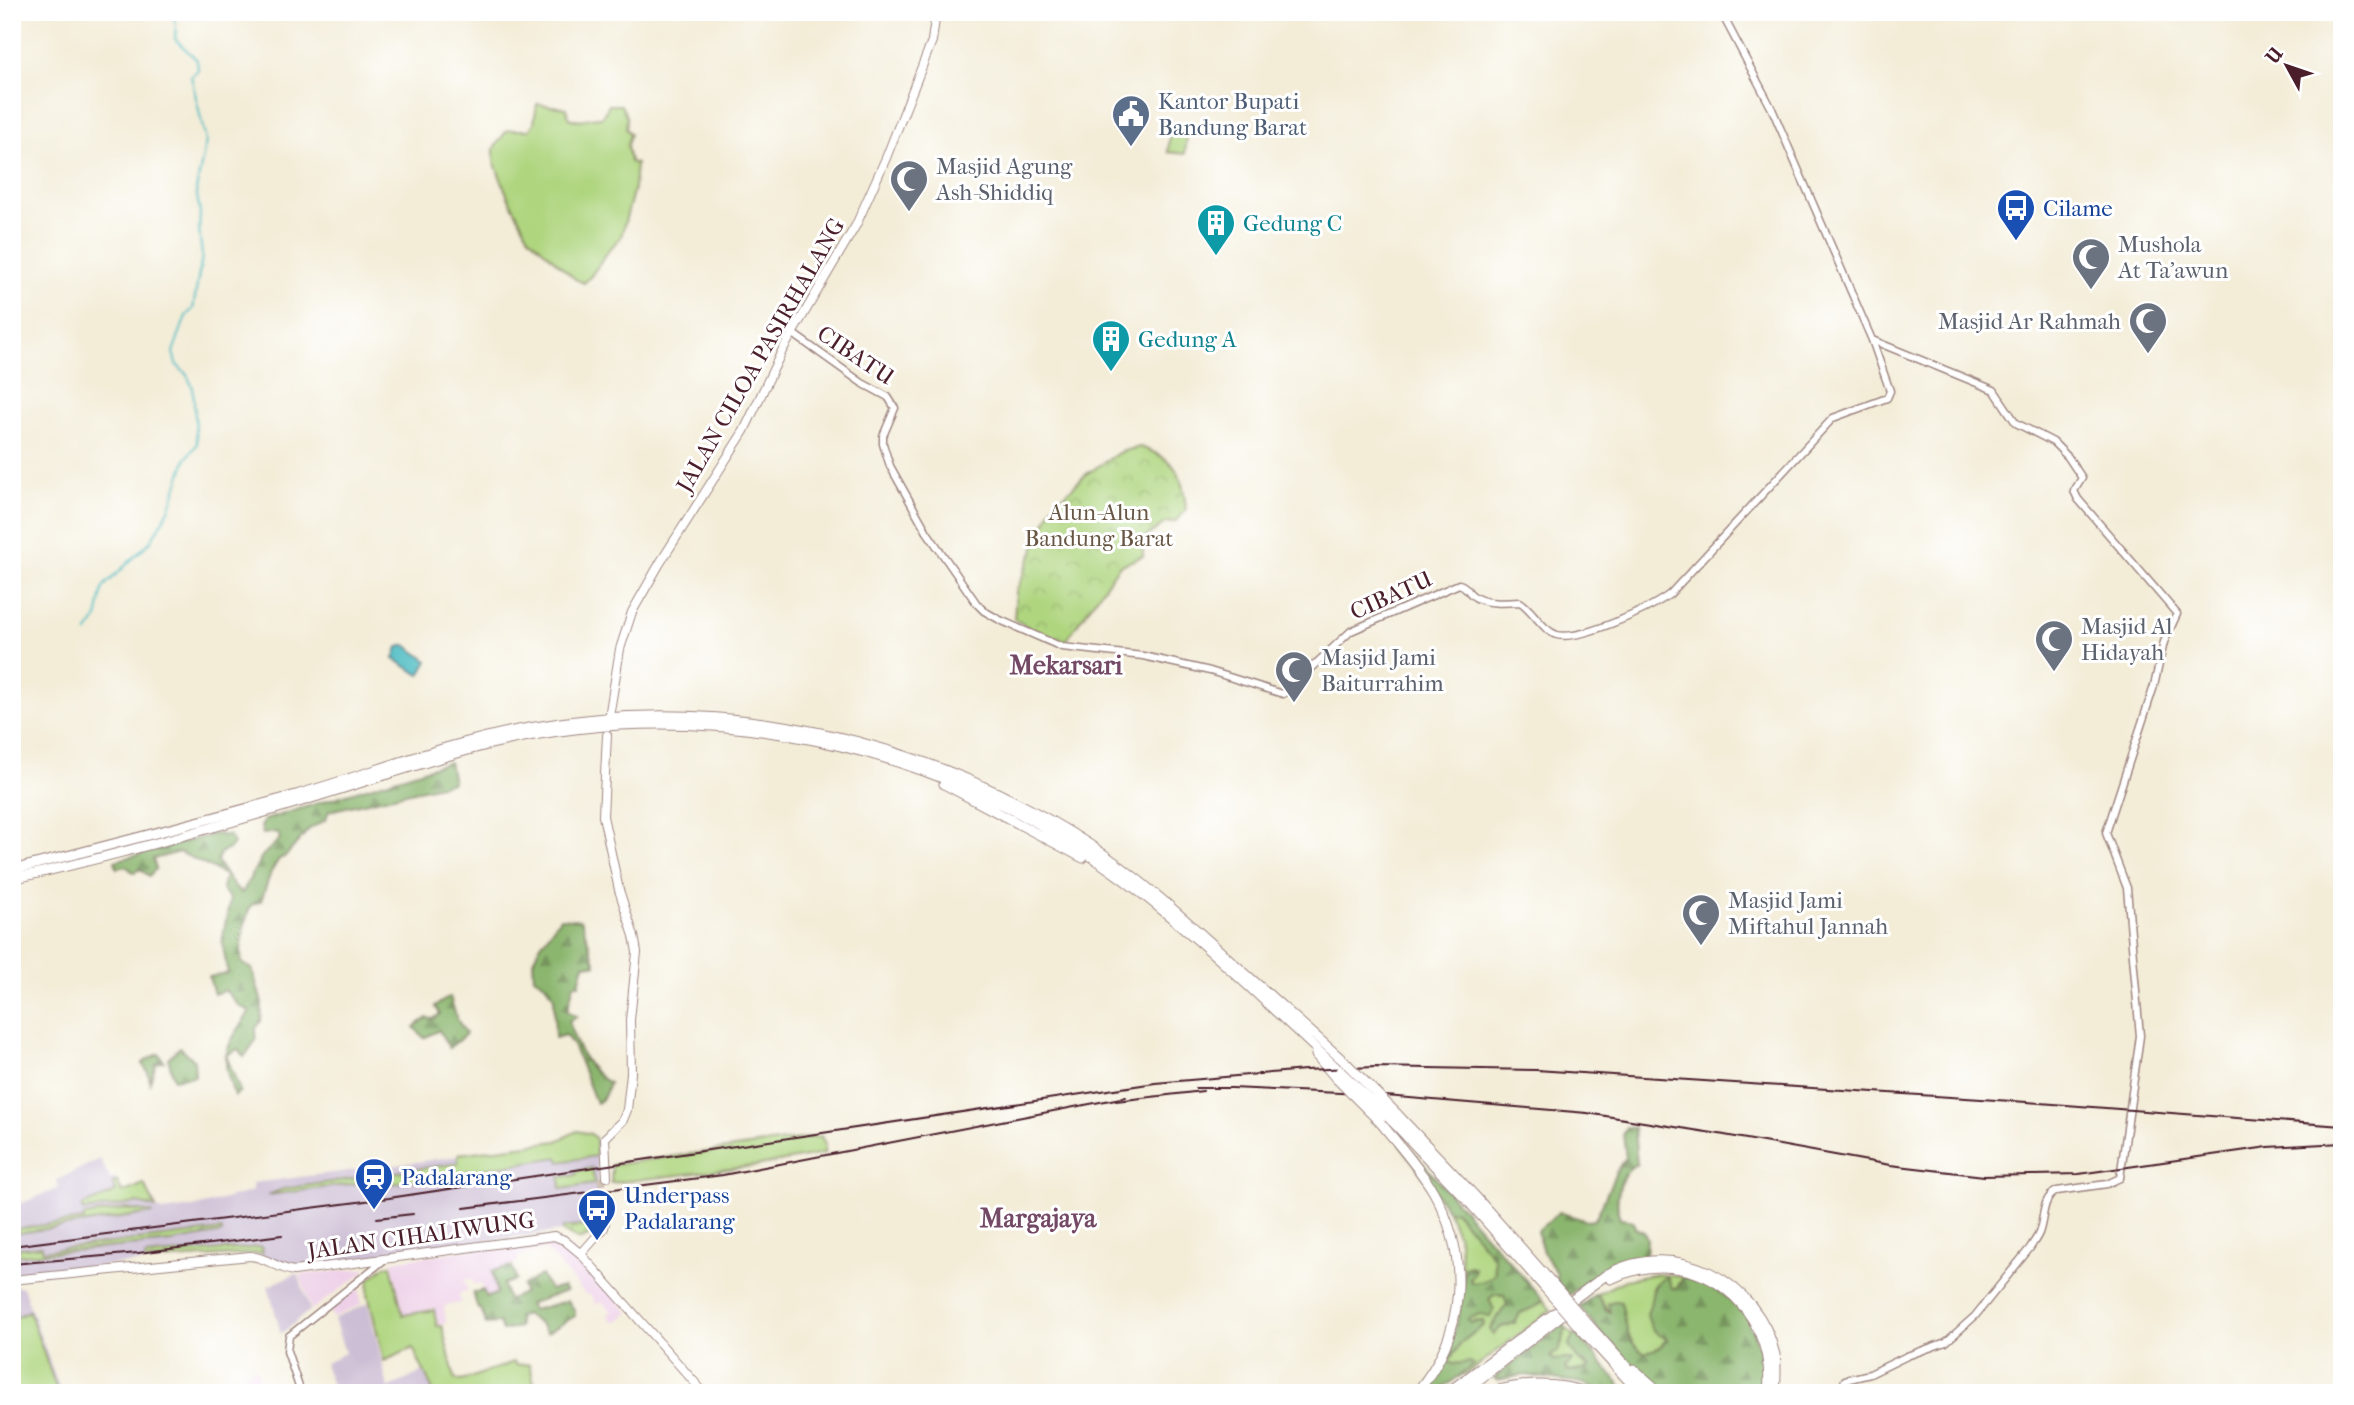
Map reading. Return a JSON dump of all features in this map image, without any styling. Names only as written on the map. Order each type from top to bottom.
[{"type":"highway","points":[[12,870],[300,794],[454,746],[530,727],[586,720],[673,716],[730,718],[802,728],[867,743],[915,758],[1012,800],[1049,820],[1112,861],[1172,908],[1341,1071],[1431,1189],[1443,1209],[1457,1257],[1459,1293],[1453,1326],[1439,1360],[1416,1393]]},
{"type":"highway","points":[[12,879],[198,832],[463,752],[533,736],[585,728],[669,724],[740,728],[813,739],[920,769],[978,793],[1046,827],[1107,867],[1142,894],[1394,1117],[1474,1195],[1640,1393]]},
{"type":"highway","points":[[1447,1393],[1606,1275],[1619,1268],[1642,1262],[1665,1261],[1684,1262],[1713,1273],[1748,1300],[1766,1328],[1772,1346],[1776,1369],[1775,1393]]},
{"type":"highway","points":[[1462,1393],[1611,1279],[1637,1269],[1668,1267],[1682,1269],[1713,1281],[1732,1293],[1747,1309],[1768,1352],[1768,1393]]},
{"type":"highway","points":[[1585,1326],[1661,1393]]},
{"type":"highway","points":[[1599,1337],[1650,1393]]},
{"type":"highway","points":[[1488,1393],[1500,1389],[1543,1385],[1589,1393]]},
{"type":"main road","name":"JALAN CILOA PASIRHALANG","points":[[610,711],[620,649],[632,612],[744,431],[782,351],[848,241],[873,189],[932,41],[936,12]]},
{"type":"main road","points":[[604,1177],[605,1138],[623,1120],[627,1110],[631,1073],[630,1020],[637,952],[619,890],[603,816],[607,735]]},
{"type":"main road","points":[[581,1254],[595,1239],[605,1204]]},
{"type":"main road","name":"JALAN CIHALIWUNG","points":[[12,1280],[250,1256],[264,1259],[285,1270],[307,1270],[554,1237],[564,1240],[581,1254],[704,1393]]},
{"type":"street","points":[[1721,12],[1769,105],[1872,340],[1994,390],[2019,426],[2053,442],[2081,475],[2082,478],[2074,491],[2078,499],[2177,614],[2164,642],[2159,671],[2106,834],[2127,888],[2140,1036],[2120,1178],[2114,1182],[2057,1191],[2048,1196],[2039,1234],[1975,1316],[1946,1342],[1907,1356],[1870,1374],[1845,1380],[1841,1393]]},
{"type":"street","name":"CIBATU","points":[[792,333],[895,404],[883,436],[890,466],[927,532],[984,611],[1062,647],[1143,656],[1210,671],[1283,694],[1351,631],[1459,584],[1467,587],[1477,598],[1491,602],[1522,603],[1550,632],[1559,636],[1598,629],[1636,613],[1670,594],[1833,418],[1887,398],[1891,391],[1872,340]]},
{"type":"street","points":[[301,1393],[287,1351],[289,1336],[383,1260]]},
{"type":"shaded area","points":[[579,1131],[596,1139],[599,1203],[592,1204],[592,1224],[563,1228],[562,1231],[295,1267],[283,1265],[257,1253],[110,1265],[34,1276],[33,1271],[12,1273],[12,1207],[59,1188],[57,1180],[100,1159],[110,1179],[116,1178],[123,1192],[144,1183],[158,1209],[163,1211],[200,1206],[253,1191],[252,1183],[557,1141]]},
{"type":"shaded area","points":[[557,1240],[572,1249],[629,1313],[614,1323],[608,1314],[612,1311],[602,1302],[597,1305],[590,1294],[586,1295],[545,1249],[518,1256],[518,1261],[514,1264],[492,1270],[496,1293],[486,1296],[481,1283],[473,1284],[473,1279],[464,1279],[468,1291],[459,1293],[461,1303],[444,1306],[446,1323],[439,1325],[434,1308],[404,1314],[392,1261]]},
{"type":"shaded area","points":[[366,1271],[311,1310],[300,1274]]},
{"type":"shaded area","points":[[298,1273],[310,1310],[281,1334],[268,1286]]},
{"type":"shaded area","points":[[359,1284],[361,1304],[333,1318],[329,1308]]},
{"type":"shaded area","points":[[12,1286],[23,1287],[61,1393],[12,1393]]},
{"type":"shaded area","points":[[368,1303],[388,1388],[423,1372],[433,1393],[335,1393],[324,1364],[345,1353],[334,1319]]},
{"type":"shaded area","points":[[256,1368],[265,1393],[239,1393],[247,1379],[244,1372]]},
{"type":"green space","points":[[537,104],[566,108],[569,118],[577,120],[602,117],[609,105],[621,105],[627,118],[630,162],[636,164],[634,188],[621,237],[584,283],[575,279],[529,237],[508,197],[494,161],[494,148],[505,133],[509,130],[529,130],[534,123]]},
{"type":"green space","points":[[1171,125],[1188,127],[1185,154],[1168,152]]},
{"type":"green space","name":"Alun-Alun Bandung Barat","points":[[1140,447],[1170,462],[1183,486],[1186,510],[1175,522],[1165,523],[1143,539],[1143,556],[1119,566],[1064,643],[1049,639],[1014,619],[1016,592],[1052,507],[1085,475],[1120,452]]},
{"type":"green space","points":[[449,762],[453,782],[329,811],[325,820],[308,830],[286,856],[279,859],[271,872],[261,901],[251,905],[244,926],[242,963],[252,969],[262,1003],[256,1040],[244,1057],[238,1049],[227,1055],[230,1043],[250,1011],[239,1006],[225,990],[214,994],[209,977],[228,973],[222,941],[230,899],[222,889],[225,875],[180,852],[153,859],[156,869],[149,876],[140,869],[134,873],[126,866],[117,868],[115,861],[215,834],[230,836],[233,843],[229,849],[220,853],[217,861],[242,893],[262,856],[280,839],[278,832],[263,834],[261,827],[264,820]]},
{"type":"green space","points":[[560,918],[581,920],[596,965],[584,964],[579,984],[574,984],[567,1011],[577,1016],[569,1021],[583,1056],[595,1072],[609,1083],[603,1097],[596,1103],[573,1045],[565,1035],[555,1038],[554,997],[545,984],[534,977],[533,961],[538,949]]},
{"type":"green space","points":[[450,997],[457,1019],[466,1034],[449,1048],[439,1030],[424,1038],[414,1027],[427,1018],[433,1019],[440,1014],[435,1006]]},
{"type":"green space","points":[[180,1047],[194,1060],[195,1076],[174,1079],[168,1058]]},
{"type":"green space","points":[[159,1054],[164,1061],[156,1064],[150,1082],[148,1072],[142,1064]]},
{"type":"green space","points":[[226,1056],[240,1091],[235,1096],[227,1069]]},
{"type":"green space","points":[[1626,1127],[1634,1128],[1637,1164],[1631,1167],[1622,1180],[1618,1212],[1620,1219],[1633,1221],[1635,1228],[1644,1232],[1647,1239],[1646,1258],[1605,1270],[1569,1295],[1555,1280],[1557,1274],[1543,1252],[1537,1231],[1559,1212],[1587,1221],[1594,1220],[1616,1172],[1626,1158],[1623,1134]]},
{"type":"green space","points":[[577,1131],[591,1134],[596,1139],[596,1156],[560,1162],[558,1157],[391,1184],[389,1179],[268,1195],[283,1189],[458,1163],[458,1154],[557,1141]]},
{"type":"green space","points":[[821,1136],[825,1144],[824,1154],[755,1166],[611,1183],[612,1165]]},
{"type":"green space","points":[[1404,1142],[1543,1300],[1537,1306],[1520,1313],[1515,1323],[1501,1327],[1493,1335],[1490,1329],[1507,1304],[1504,1295],[1495,1294],[1489,1299],[1494,1310],[1490,1317],[1480,1314],[1468,1319],[1470,1323],[1483,1321],[1484,1325],[1462,1342],[1448,1362],[1470,1362],[1473,1365],[1437,1393],[1423,1393],[1441,1365],[1454,1334],[1465,1268],[1475,1268],[1470,1278],[1471,1283],[1484,1281],[1495,1273],[1494,1258],[1455,1211],[1448,1211],[1401,1145]]},
{"type":"green space","points":[[592,1168],[595,1184],[561,1189],[560,1177],[576,1175],[577,1171]]},
{"type":"green space","points":[[117,1181],[122,1193],[144,1184],[156,1208],[138,1203],[83,1211],[82,1206],[116,1192],[112,1183]]},
{"type":"green space","points":[[592,1205],[599,1205],[597,1223],[592,1235],[579,1240],[563,1232],[563,1228],[592,1225]]},
{"type":"green space","points":[[125,1209],[153,1213],[12,1234],[12,1220],[14,1229],[84,1220],[84,1216]]},
{"type":"green space","points":[[1448,1211],[1455,1211],[1494,1258],[1495,1273],[1484,1281],[1471,1284],[1466,1268],[1464,1291],[1459,1240]]},
{"type":"green space","points":[[222,1230],[222,1233],[172,1242],[14,1256],[12,1261],[12,1249],[42,1246],[43,1251]]},
{"type":"green space","points":[[261,1247],[263,1253],[145,1261],[145,1256]]},
{"type":"green space","points":[[391,1265],[403,1315],[434,1310],[437,1326],[442,1326],[455,1379],[461,1381],[514,1362],[516,1365],[529,1364],[537,1393],[434,1393],[413,1348],[384,1361],[368,1294],[369,1280],[385,1266]]},
{"type":"green space","points":[[512,1266],[516,1280],[503,1284],[508,1300],[524,1293],[522,1286],[541,1275],[550,1290],[563,1287],[566,1291],[529,1304],[532,1310],[568,1301],[575,1311],[575,1316],[547,1333],[541,1325],[525,1314],[518,1317],[519,1327],[502,1331],[499,1323],[486,1324],[473,1293],[483,1290],[486,1297],[497,1294],[492,1271]]},
{"type":"green space","points":[[1655,1274],[1684,1277],[1676,1289],[1672,1289],[1667,1277],[1653,1286],[1652,1304],[1647,1314],[1667,1339],[1659,1348],[1644,1353],[1628,1335],[1623,1311],[1609,1311],[1598,1296],[1593,1296],[1625,1280]]},
{"type":"green space","points":[[1667,1277],[1672,1288],[1676,1289],[1684,1277],[1709,1286],[1727,1297],[1746,1316],[1766,1362],[1762,1393],[1664,1393],[1601,1333],[1580,1307],[1593,1296],[1598,1296],[1610,1312],[1608,1303],[1621,1302],[1627,1330],[1633,1343],[1644,1353],[1659,1348],[1667,1339],[1653,1330],[1647,1314],[1657,1283]]},
{"type":"green space","points":[[1495,1294],[1504,1295],[1507,1304],[1490,1328],[1493,1335],[1501,1327],[1515,1323],[1520,1313],[1537,1306],[1543,1300],[1551,1310],[1465,1375],[1455,1378],[1468,1369],[1448,1362],[1462,1342],[1483,1325],[1476,1321],[1470,1323],[1468,1319],[1480,1313],[1490,1317],[1489,1299]]},
{"type":"green space","points":[[29,1311],[58,1393],[12,1393],[12,1319]]},
{"type":"green space","points":[[1564,1324],[1566,1328],[1559,1350],[1550,1357],[1554,1360],[1572,1361],[1565,1368],[1568,1372],[1588,1369],[1590,1367],[1578,1359],[1569,1346],[1573,1335],[1579,1336],[1627,1393],[1609,1393],[1582,1383],[1525,1375],[1497,1380],[1494,1378]]},
{"type":"green space","points":[[1566,1328],[1573,1335],[1569,1345],[1578,1359],[1590,1368],[1588,1370],[1568,1372],[1565,1368],[1571,1361],[1569,1359],[1554,1360],[1550,1356],[1561,1346]]},
{"type":"water","points":[[406,645],[428,661],[420,675],[394,659],[398,647]]},
{"type":"waterway","points":[[87,633],[97,619],[103,587],[150,542],[169,510],[186,459],[197,444],[193,388],[187,375],[176,364],[173,352],[186,316],[193,309],[202,256],[196,190],[206,141],[191,76],[198,70],[197,60],[175,39],[176,25],[172,12]]},
{"type":"tunnel","points":[[602,1177],[603,1204]]},
{"type":"railway","points":[[12,1246],[389,1198],[1155,1083],[1305,1070],[1375,1067],[1536,1070],[2027,1102],[2342,1126]]},
{"type":"railway","points":[[1195,1088],[1362,1094],[1587,1113],[1890,1165],[1984,1176],[2079,1174],[2268,1147],[2342,1143]]},
{"type":"railway","points":[[1116,1101],[1203,1091]]},
{"type":"railway","points":[[464,1208],[723,1175],[1126,1097]]},
{"type":"railway","points":[[377,1218],[413,1214]]},
{"type":"railway","points":[[12,1264],[138,1253],[282,1235]]},
{"type":"place","name":"Kantor Bupati Bandung Barat","points":[[1131,148]]},
{"type":"place","name":"Masjid Agung Ash-Shiddiq","points":[[909,213]]},
{"type":"place","name":"Cilame","points":[[2016,242]]},
{"type":"place","name":"Gedung C","points":[[1216,257]]},
{"type":"place","name":"Mushola At Ta'awun","points":[[2091,291]]},
{"type":"place","name":"Masjid Ar Rahmah","points":[[2148,355]]},
{"type":"place","name":"Gedung A","points":[[1111,373]]},
{"type":"place","name":"Masjid Al Hidayah","points":[[2054,673]]},
{"type":"place","name":"Masjid Jami Baiturrahim","points":[[1294,704]]},
{"type":"place","name":"Masjid Jami Miftahul Jannah","points":[[1701,947]]},
{"type":"place","name":"Padalarang","points":[[374,1211]]},
{"type":"place","name":"Underpass Padalarang","points":[[597,1242]]},
{"type":"district","name":"Mekarsari","points":[[1066,665]]},
{"type":"district","name":"Margajaya","points":[[1038,1218]]}]
